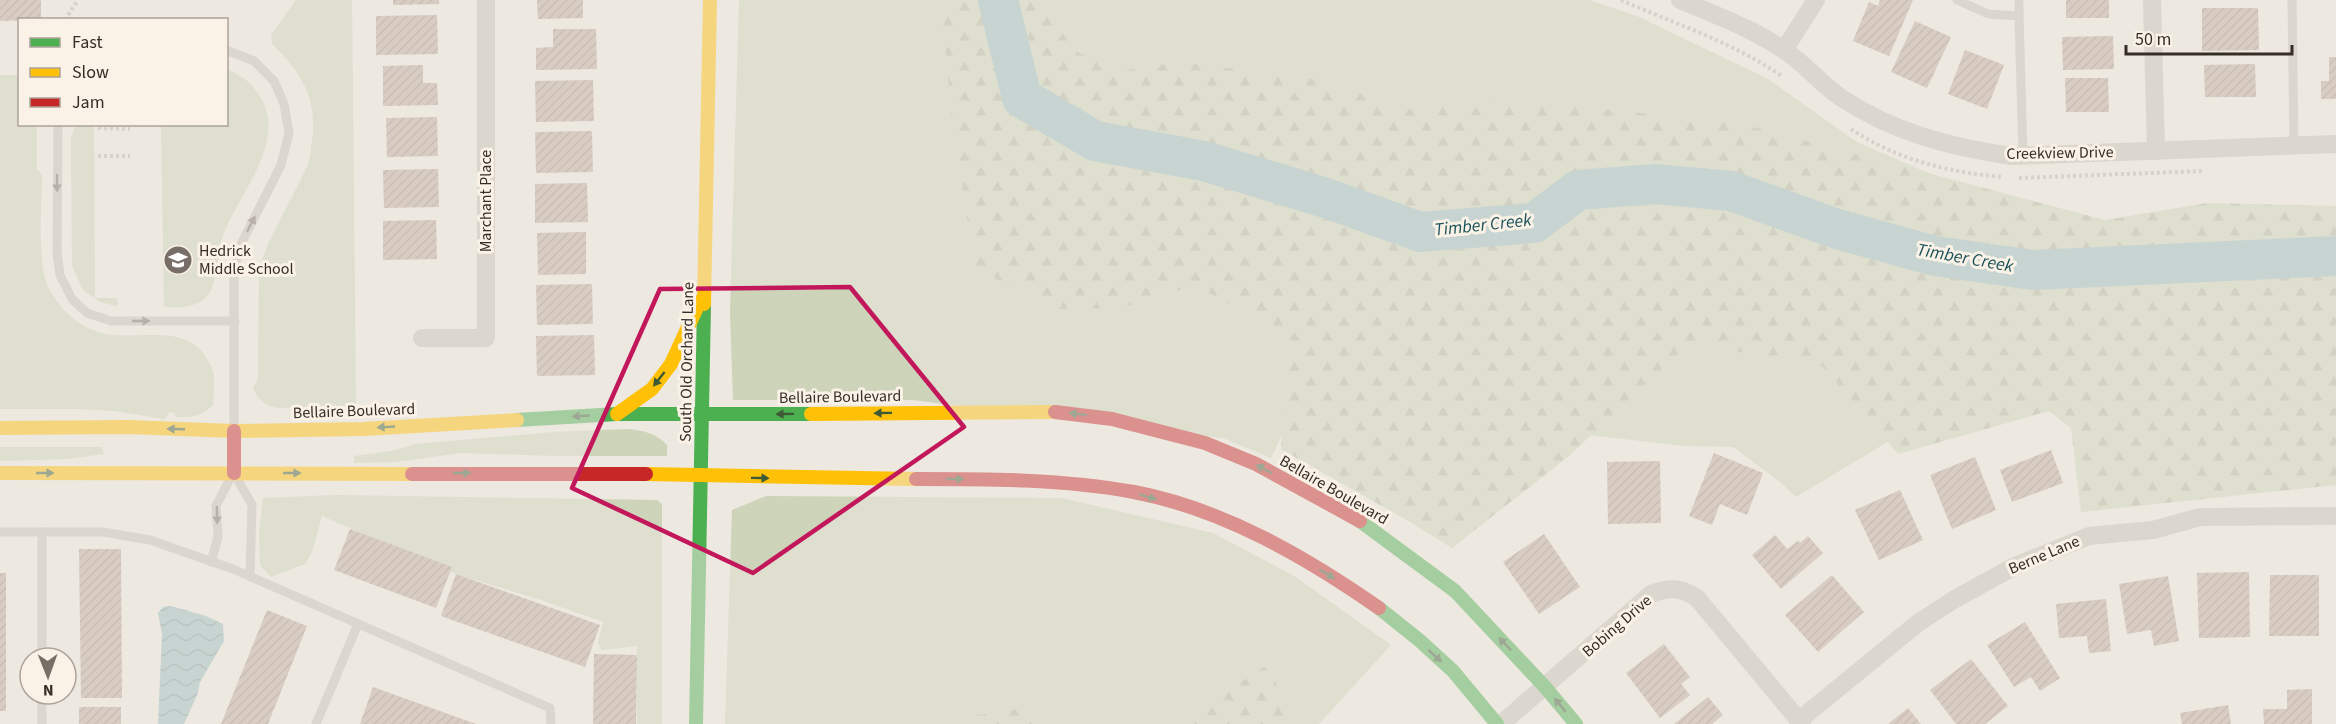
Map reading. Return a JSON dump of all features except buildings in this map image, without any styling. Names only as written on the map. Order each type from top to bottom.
[{"type":"main road","name":"South Old Orchard Lane","points":[[696,724],[710,0]]},
{"type":"main road","points":[[617,414],[652,389],[671,364],[705,290]]},
{"type":"main road","name":"Bellaire Boulevard","points":[[0,428],[128,427],[234,431],[364,429],[617,414],[1014,411],[1073,413],[1112,419],[1205,443],[1256,464],[1355,517],[1423,565],[1455,591],[1545,687],[1576,724]]},
{"type":"main road","points":[[234,431],[234,473]]},
{"type":"main road","points":[[0,473],[661,474],[1057,483],[1136,493],[1199,512],[1244,530],[1285,549],[1330,575],[1392,617],[1454,673],[1499,724]]},
{"type":"street","name":"Marchant Place","points":[[422,338],[486,338],[486,0]]},
{"type":"street","name":"Creekview Drive","points":[[1680,0],[1750,31],[1784,50],[1839,96],[1883,122],[1927,139],[1968,150],[2023,156],[2336,144]]},
{"type":"street","points":[[1784,50],[1816,0]]},
{"type":"street","points":[[2152,0],[2156,151]]},
{"type":"street","name":"Berne Lane","points":[[1800,722],[1918,623],[1955,599],[2015,566],[2089,536],[2153,530],[2200,516],[2336,516]]},
{"type":"street","name":"Bobing Drive","points":[[1499,724],[1651,594],[1663,589],[1675,588],[1687,591],[1697,598],[1800,722]]},
{"type":"lane","points":[[1958,0],[1988,14],[2019,16]]},
{"type":"lane","points":[[2019,0],[2023,156]]},
{"type":"lane","points":[[2292,0],[2294,146]]},
{"type":"lane","points":[[228,51],[254,61],[274,81],[285,104],[289,133],[281,165],[239,248],[234,275],[234,431]]},
{"type":"lane","points":[[58,126],[57,253],[60,275],[72,299],[87,313],[111,321],[235,321]]},
{"type":"lane","points":[[211,562],[218,537],[216,506],[234,473]]},
{"type":"lane","points":[[234,473],[252,505],[250,576]]},
{"type":"lane","points":[[0,532],[103,532],[150,540],[250,576],[550,708],[551,724]]},
{"type":"lane","points":[[42,532],[42,646]]},
{"type":"lane","points":[[316,724],[358,624]]},
{"type":"lane","points":[[42,706],[42,724]]},
{"type":"path","points":[[66,18],[78,0]]},
{"type":"path","points":[[98,128],[130,129]]},
{"type":"path","points":[[98,156],[130,156]]},
{"type":"highlighted area","points":[[850,287],[964,427],[753,573],[572,488],[660,289]]},
{"type":"green space","points":[[296,0],[352,0],[356,406],[278,408],[263,402],[253,388],[258,379],[259,268],[308,164],[311,150],[313,126],[310,99],[292,65],[272,44],[271,35]]},
{"type":"green space","points":[[739,0],[1589,0],[1637,16],[1768,79],[1857,142],[1999,204],[1906,431],[1796,497],[1780,482],[1733,447],[1684,446],[1580,434],[1311,374],[1271,458],[1223,438],[912,400],[733,400],[730,314]]},
{"type":"green space","points":[[941,0],[1057,0],[1053,17],[1073,50],[1120,71],[1181,62],[1313,79],[1418,112],[1472,100],[1523,102],[1734,122],[2105,220],[2207,203],[2336,206],[2336,485],[2081,512],[2071,428],[2049,411],[1898,454],[1822,366],[1689,343],[1569,456],[1452,548],[1281,449],[1285,335],[1195,285],[1121,308],[1060,309],[975,269],[952,121]]},
{"type":"green space","points":[[228,70],[245,79],[259,95],[267,112],[268,130],[265,148],[223,235],[211,291],[203,300],[193,305],[164,307],[161,126],[228,126]]},
{"type":"green space","points":[[0,75],[18,75],[18,126],[37,126],[37,169],[42,175],[42,264],[45,278],[54,298],[68,314],[93,330],[113,335],[170,336],[194,345],[204,354],[212,369],[213,405],[196,416],[176,417],[174,412],[169,413],[164,419],[115,411],[0,409]]},
{"type":"green space","points":[[75,126],[94,126],[95,298],[117,298],[116,306],[100,302],[83,290],[72,266],[71,139]]},
{"type":"green space","points":[[627,429],[659,438],[667,445],[667,456],[461,453],[395,462],[354,463],[354,456],[391,451],[416,444],[553,432]]},
{"type":"green space","points":[[0,447],[102,447],[104,454],[67,459],[0,461]]},
{"type":"green space","points":[[336,495],[657,500],[662,504],[662,724],[637,724],[637,646],[601,650],[598,643],[603,622],[456,574],[322,516],[312,552],[305,564],[271,577],[260,565],[259,533],[263,498]]},
{"type":"green space","points":[[766,496],[1061,498],[1213,533],[1294,576],[1391,645],[1319,724],[725,724],[732,510]]},
{"type":"green space","points":[[1268,664],[1291,720],[1289,724],[1178,724]]},
{"type":"green space","points":[[1020,709],[1040,724],[968,724],[972,716]]},
{"type":"water","points":[[171,606],[206,616],[223,624],[224,641],[200,682],[198,693],[184,724],[158,724],[162,634],[158,613],[163,607]]},
{"type":"waterway","name":"Timber Creek","points":[[998,0],[1022,98],[1095,141],[1204,161],[1326,198],[1420,232],[1534,223],[1578,190],[1655,184],[1731,191],[1837,229],[1935,256],[2033,270],[2336,256]]},
{"type":"traffic: fast","points":[[696,724],[704,304]]},
{"type":"traffic: fast","points":[[517,420],[617,414],[811,414]]},
{"type":"traffic: fast","points":[[1360,521],[1455,591],[1545,687],[1576,724]]},
{"type":"traffic: fast","points":[[1379,608],[1453,671],[1497,724]]},
{"type":"traffic: slow","points":[[704,304],[710,0]]},
{"type":"traffic: slow","points":[[617,414],[652,389],[671,364],[700,301]]},
{"type":"traffic: slow","points":[[811,414],[1055,412]]},
{"type":"traffic: slow","points":[[0,428],[128,427],[234,431],[364,429],[517,420]]},
{"type":"traffic: slow","points":[[0,473],[412,474]]},
{"type":"traffic: slow","points":[[646,474],[916,479]]},
{"type":"traffic: jam","points":[[1055,412],[1112,419],[1205,443],[1256,464],[1360,521]]},
{"type":"traffic: jam","points":[[234,431],[234,473]]},
{"type":"traffic: jam","points":[[412,474],[646,474]]},
{"type":"traffic: jam","points":[[916,479],[1080,484],[1134,492],[1167,500],[1200,510],[1262,537],[1293,553],[1379,608]]},
{"type":"place","name":"Hedrick Middle School","points":[[178,260]]}]
